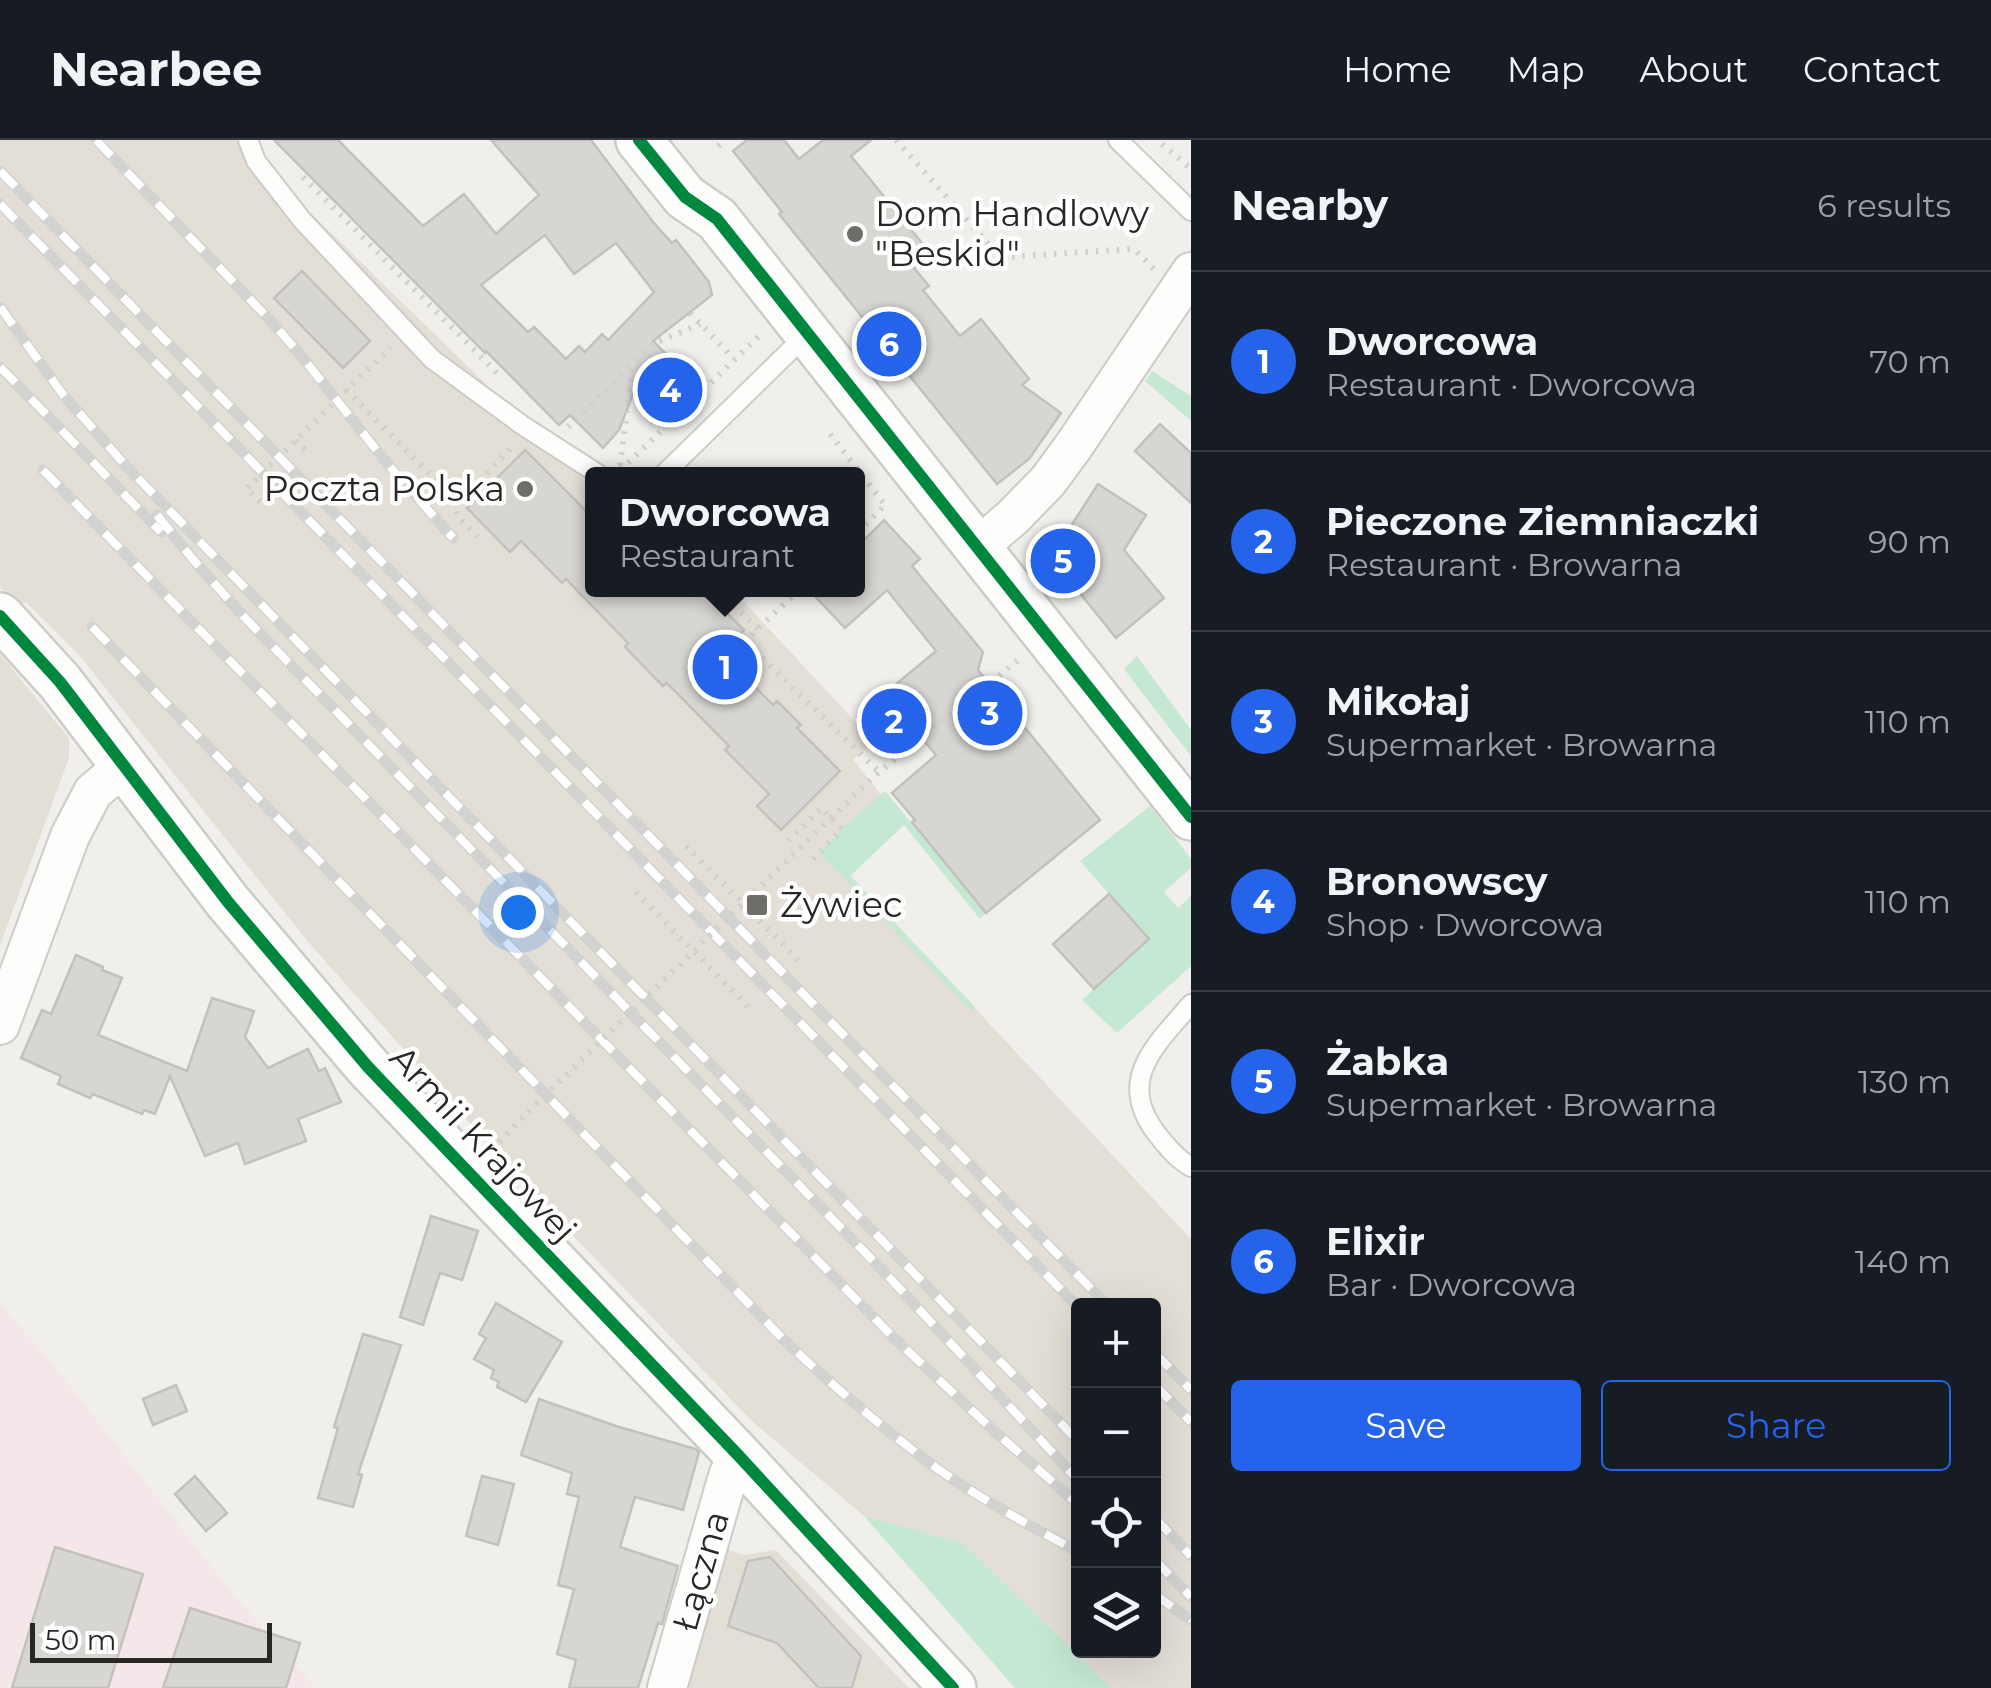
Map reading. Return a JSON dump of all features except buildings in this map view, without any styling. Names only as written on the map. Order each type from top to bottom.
[{"type":"street","points":[[639,140],[686,197],[717,219],[1191,816]]},
{"type":"street","points":[[670,140],[704,183],[717,219]]},
{"type":"street","points":[[978,547],[1048,481],[1175,273]]},
{"type":"street","name":"Armii Krajowej","points":[[0,616],[60,682],[236,912],[368,1068],[738,1455],[953,1688]]},
{"type":"street","points":[[0,1025],[70,836],[93,792],[125,765]]},
{"type":"street","name":"Łączna","points":[[667,1688],[728,1476],[738,1455]]},
{"type":"lane","points":[[248,140],[256,161],[302,220],[432,360],[474,391],[602,466]]},
{"type":"lane","points":[[1118,140],[1191,211]]},
{"type":"lane","points":[[671,467],[808,333]]},
{"type":"lane","points":[[1191,1004],[1150,1052],[1138,1088],[1142,1110],[1152,1127],[1168,1148],[1191,1167]]},
{"type":"path","points":[[718,146],[726,140]]},
{"type":"path","points":[[896,140],[998,255],[1132,249],[1175,273]]},
{"type":"path","points":[[1157,140],[1191,169]]},
{"type":"path","points":[[302,175],[504,380]]},
{"type":"path","points":[[690,313],[734,359]]},
{"type":"path","points":[[564,432],[653,344],[700,324]]},
{"type":"path","points":[[260,502],[246,488],[407,332]]},
{"type":"path","points":[[602,466],[625,466],[759,336]]},
{"type":"path","points":[[620,466],[633,364]]},
{"type":"path","points":[[346,390],[458,502]]},
{"type":"path","points":[[830,434],[856,467]]},
{"type":"path","points":[[478,537],[458,517],[458,502],[520,439]]},
{"type":"path","points":[[295,441],[306,451]]},
{"type":"path","points":[[497,462],[506,469]]},
{"type":"path","points":[[865,479],[887,507],[865,526]]},
{"type":"path","points":[[727,597],[758,629]]},
{"type":"path","points":[[791,597],[749,639],[749,645],[876,775]]},
{"type":"path","points":[[502,1140],[876,775],[1024,656]]},
{"type":"path","points":[[788,841],[821,808],[842,829],[810,863]]},
{"type":"path","points":[[686,846],[802,964]]},
{"type":"path","points":[[636,892],[753,1012]]},
{"type":"shaded area","points":[[0,140],[236,140],[585,481],[585,597],[739,597],[874,742],[853,760],[894,810],[838,862],[1191,1239],[1191,1688],[1111,1688],[1080,1658],[1161,1658],[1161,1298],[1071,1298],[1071,1649],[963,1543],[864,1516],[754,1423],[526,1187],[309,943],[79,655],[26,602],[18,606],[0,587]]},
{"type":"shaded area","points":[[0,654],[69,738],[69,758],[0,945]]},
{"type":"shaded area","points":[[0,1304],[47,1357],[228,1588],[316,1688],[0,1688]]},
{"type":"shaded area","points":[[709,1542],[743,1555],[776,1550],[909,1688],[667,1688]]},
{"type":"green space","points":[[1152,371],[1191,396],[1191,421],[1145,381]]},
{"type":"green space","points":[[1137,656],[1191,730],[1191,756],[1124,669]]},
{"type":"green space","points":[[885,791],[986,913],[980,919],[904,825],[850,876],[975,1007],[972,1012],[820,853]]},
{"type":"green space","points":[[1150,806],[1191,859],[1191,868],[1164,892],[1178,908],[1191,896],[1191,966],[1117,1033],[1082,1000],[1149,939],[1080,861]]},
{"type":"green space","points":[[864,1516],[963,1543],[1071,1649],[1071,1658],[1080,1658],[1111,1688],[1015,1688]]},
{"type":"railway","points":[[96,140],[269,319],[453,538]]},
{"type":"railway","points":[[0,171],[1100,1298]]},
{"type":"railway","points":[[0,204],[1071,1300]]},
{"type":"railway","points":[[0,307],[64,396],[127,467],[1071,1434]]},
{"type":"railway","points":[[0,367],[161,532]]},
{"type":"railway","points":[[43,470],[893,1337],[1071,1498]]},
{"type":"railway","points":[[157,515],[245,618],[888,1276],[1076,1478]]},
{"type":"railway","points":[[92,627],[783,1339],[858,1406],[938,1469],[1071,1548]]},
{"type":"railway","points":[[1161,1359],[1191,1390]]},
{"type":"railway","points":[[1158,1388],[1191,1422]]},
{"type":"railway","points":[[1161,1524],[1191,1556]]},
{"type":"railway","points":[[1161,1566],[1191,1597]]},
{"type":"railway","points":[[1161,1599],[1191,1620]]},
{"type":"cycle path","points":[[639,140],[685,197],[717,219],[1191,817]]},
{"type":"cycle path","points":[[0,616],[60,682],[228,902],[368,1067],[738,1455],[953,1688]]},
{"type":"place","name":"Dom Handlowy \"Beskid\"","points":[[855,234]]},
{"type":"place","name":"Elixir","points":[[889,344]]},
{"type":"place","name":"Bronowscy","points":[[670,390]]},
{"type":"place","name":"Poczta Polska","points":[[525,489]]},
{"type":"place","name":"Żabka","points":[[1063,561]]},
{"type":"place","name":"Dworcowa","points":[[725,667]]},
{"type":"place","name":"Mikołaj","points":[[990,713]]},
{"type":"place","name":"Pieczone Ziemniaczki","points":[[894,721]]},
{"type":"place","name":"Żywiec","points":[[757,905]]}]
